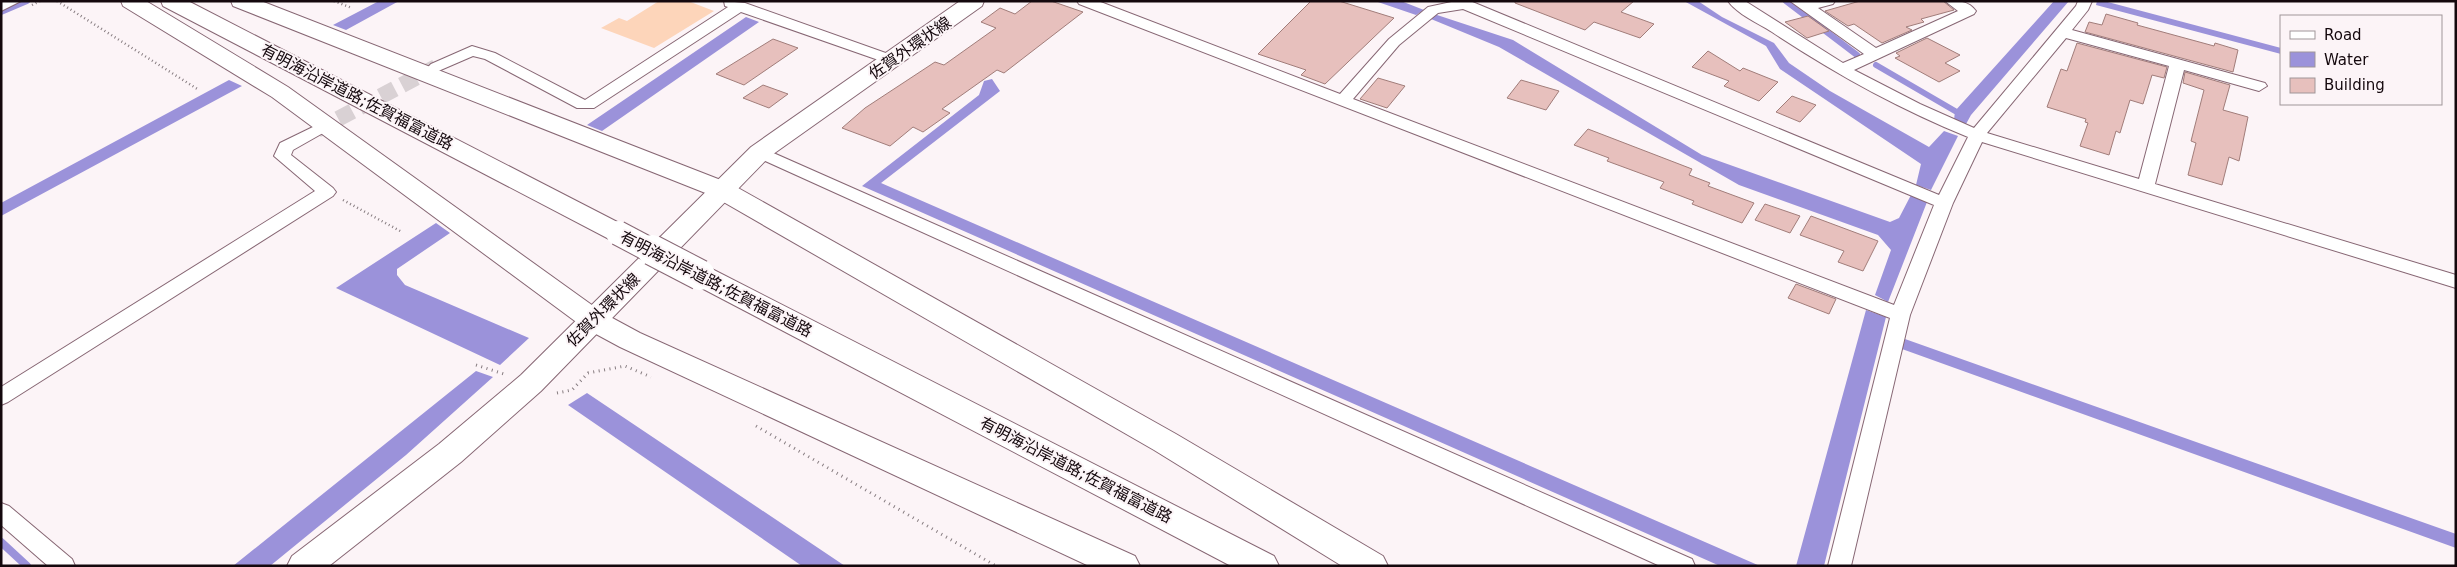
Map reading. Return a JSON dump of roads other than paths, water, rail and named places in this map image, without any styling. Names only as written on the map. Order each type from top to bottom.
[{"type":"main road","points":[[131,1],[280,92],[593,320],[630,340],[1123,566]]},
{"type":"main road","name":"有明海沿岸道路;佐賀福富道路","points":[[171,1],[1262,566]]},
{"type":"main road","points":[[241,1],[722,190],[1165,442],[1372,566]]},
{"type":"main road","name":"佐賀外環状線","points":[[304,566],[450,453],[531,383],[760,152],[974,1]]},
{"type":"street","points":[[1,7],[14,1]]},
{"type":"street","points":[[1084,1],[1900,314]]},
{"type":"street","points":[[1735,1],[1843,69],[1935,119],[1977,135],[2456,282]]},
{"type":"street","points":[[1802,4],[1828,1]]},
{"type":"street","points":[[1843,69],[1969,11],[1952,1]]},
{"type":"street","points":[[1839,566],[1900,314],[1944,203],[1977,135],[2083,7],[2085,1]]},
{"type":"street","points":[[1343,100],[1394,42],[1432,10],[1466,3],[1944,203]]},
{"type":"street","points":[[436,67],[459,55],[472,51],[490,56],[588,106],[733,4],[892,60]]},
{"type":"street","points":[[1802,4],[1875,54]]},
{"type":"street","points":[[2062,32],[2259,86]]},
{"type":"street","points":[[2146,187],[2178,63]]},
{"type":"street","points":[[1,397],[327,192],[282,156],[286,147],[317,130]]},
{"type":"street","points":[[760,152],[1684,566]]},
{"type":"street","points":[[1,512],[64,566]]},
{"type":"water","points":[[379,1],[399,1],[346,30],[333,25]]},
{"type":"water","points":[[1375,1],[1401,1],[1424,10],[1416,15]]},
{"type":"water","points":[[1684,1],[1698,1],[1722,17],[1774,43],[1789,63],[1830,91],[1929,147],[1944,131],[1958,136],[1931,190],[1916,185],[1921,164],[1780,69],[1766,46]]},
{"type":"water","points":[[2054,1],[2069,1],[1971,115],[1966,124],[1954,120],[1955,111]]},
{"type":"water","points":[[2097,1],[2104,1],[2280,48],[2280,54],[2096,5]]},
{"type":"water","points":[[1434,14],[1513,40],[1702,155],[1890,222],[1899,218],[1911,195],[1927,202],[1888,302],[1875,295],[1891,250],[1878,235],[1739,185],[1499,47],[1431,19]]},
{"type":"water","points":[[746,17],[759,22],[602,131],[587,125]]},
{"type":"water","points":[[992,79],[1000,91],[881,183],[1760,566],[1720,566],[862,186],[979,95],[984,81]]},
{"type":"water","points":[[229,80],[242,86],[1,216],[1,203]]},
{"type":"water","points":[[436,223],[450,233],[397,269],[397,275],[405,285],[529,338],[500,365],[336,288]]},
{"type":"water","points":[[1866,310],[1886,317],[1824,566],[1796,566]]},
{"type":"water","points":[[1905,339],[2456,534],[2456,548],[1902,349]]},
{"type":"water","points":[[476,371],[493,377],[406,455],[270,566],[233,566]]},
{"type":"water","points":[[587,393],[845,566],[802,566],[568,405]]},
{"type":"waterway","points":[[1,12],[27,1]]},
{"type":"waterway","points":[[1786,1],[1857,55]]},
{"type":"waterway","points":[[1876,65],[1955,111]]},
{"type":"waterway","points":[[1,542],[27,566]]},
{"type":"tunnel","points":[[317,130],[436,67]]}]
